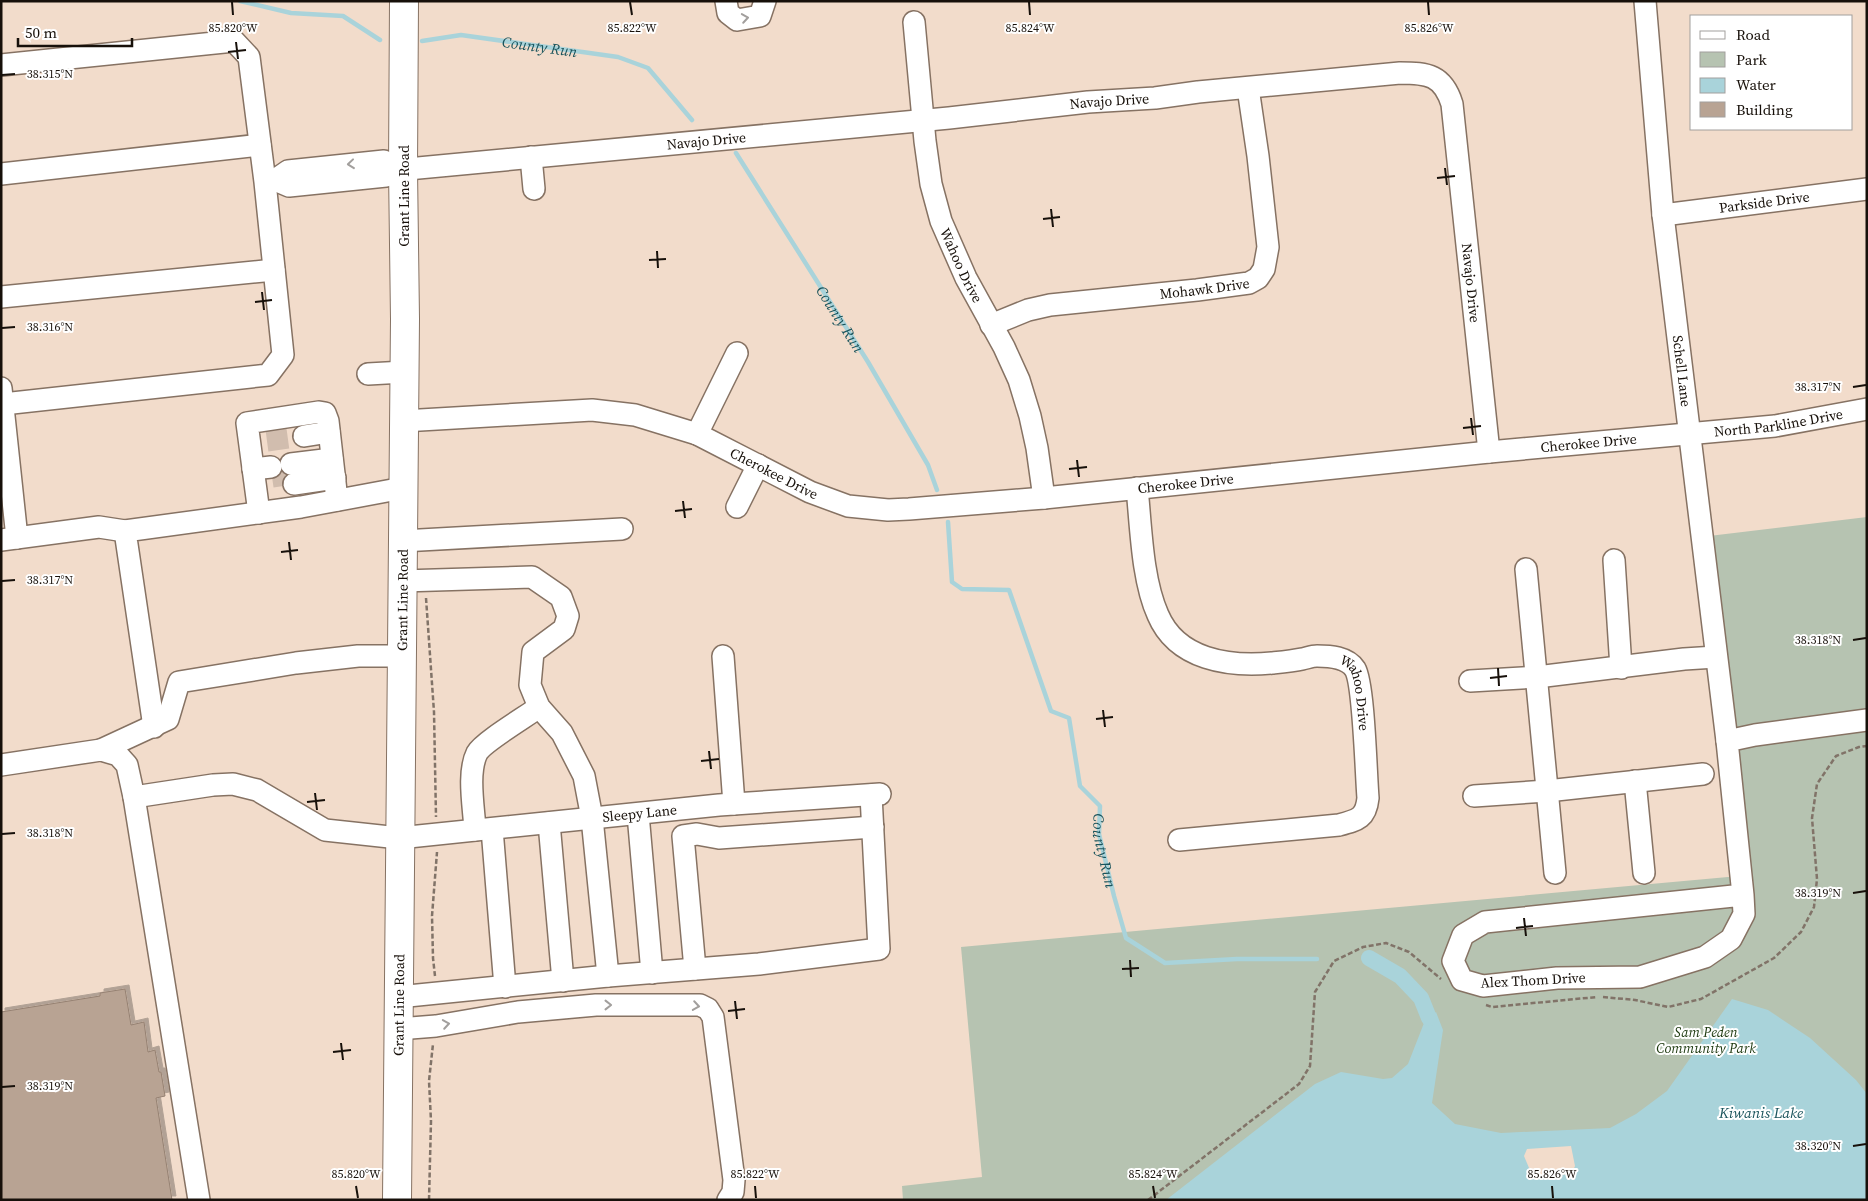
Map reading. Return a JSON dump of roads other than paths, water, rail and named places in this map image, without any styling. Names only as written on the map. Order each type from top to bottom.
[{"type":"main road","name":"Grant Line Road","points":[[397,1200],[404,421],[400,170],[404,1]]},
{"type":"street","points":[[726,1],[728,13],[737,20],[760,16],[765,1]]},
{"type":"street","name":"Schell Lane","points":[[1645,1],[1664,215],[1727,741]]},
{"type":"street","name":"Wahoo Drive","points":[[914,22],[931,184],[941,221],[966,278],[1004,346],[1019,380],[1037,448],[1044,498]]},
{"type":"street","points":[[1,66],[234,42],[249,57],[260,145],[270,181],[274,270],[283,355],[268,375],[2,396],[9,539],[99,527],[126,531],[259,513],[403,488]]},
{"type":"street","name":"Navajo Drive","points":[[270,181],[289,186],[386,176],[400,170],[924,120],[1088,102],[1155,98],[1198,92],[1415,73],[1429,75],[1440,80],[1448,92],[1452,104],[1489,452]]},
{"type":"street","name":"Mohawk Drive","points":[[991,325],[1028,310],[1050,305],[1197,290],[1249,283],[1258,278],[1264,269],[1268,247],[1248,88]]},
{"type":"street","points":[[1,174],[260,145]]},
{"type":"street","points":[[531,157],[534,190]]},
{"type":"street","name":"Parkside Drive","points":[[1664,215],[1867,190]]},
{"type":"street","points":[[1,297],[274,270]]},
{"type":"street","points":[[697,434],[737,352]]},
{"type":"street","points":[[368,374],[404,372]]},
{"type":"street","name":"North Parkline Drive","points":[[1689,434],[1775,426],[1867,409]]},
{"type":"street","name":"Cherokee Drive","points":[[404,421],[592,410],[635,415],[697,434],[810,492],[848,506],[910,509],[1044,498],[1489,452],[1689,434]]},
{"type":"street","points":[[259,513],[273,477],[257,436],[247,423],[319,412],[325,413],[337,500]]},
{"type":"street","points":[[303,430],[328,426]]},
{"type":"street","points":[[737,507],[758,465]]},
{"type":"street","points":[[273,477],[333,469]]},
{"type":"street","name":"Wahoo Drive","points":[[1137,488],[1146,572],[1153,602],[1158,617],[1177,642],[1206,658],[1239,664],[1302,660],[1315,656],[1340,658],[1355,669],[1360,688],[1368,798],[1366,809],[1360,818],[1339,826],[1179,840]]},
{"type":"street","points":[[402,541],[622,529]]},
{"type":"street","points":[[126,531],[154,727]]},
{"type":"street","points":[[1614,560],[1621,668]]},
{"type":"street","points":[[1526,569],[1555,873]]},
{"type":"street","points":[[402,581],[532,577],[561,597],[568,616],[564,630],[533,652],[530,685],[539,708],[562,733],[584,776],[592,818],[608,976]]},
{"type":"street","points":[[1,765],[101,750],[154,727],[168,719],[179,682],[296,663],[358,656],[401,656]]},
{"type":"street","points":[[723,656],[734,804]]},
{"type":"street","points":[[1470,682],[1536,677],[1684,659],[1716,657]]},
{"type":"street","points":[[505,987],[484,829],[472,773],[478,752],[500,734],[539,708]]},
{"type":"street","points":[[1727,741],[1755,735],[1867,720]]},
{"type":"street","name":"Alex Thom Drive","points":[[1727,741],[1743,895],[1744,914],[1731,939],[1705,957],[1640,977],[1557,978],[1483,986],[1462,980],[1453,961],[1463,935],[1485,922],[1743,895]]},
{"type":"street","points":[[101,750],[118,755],[126,765],[134,797],[198,1200]]},
{"type":"street","points":[[1474,796],[1547,791],[1703,774]]},
{"type":"street","points":[[1635,781],[1644,873]]},
{"type":"street","name":"Sleepy Lane","points":[[134,797],[213,785],[233,784],[257,790],[325,830],[399,838],[734,804],[876,795],[872,827]]},
{"type":"street","points":[[638,814],[652,973]]},
{"type":"street","points":[[549,823],[562,981]]},
{"type":"street","points":[[398,997],[608,976],[759,964],[880,949],[872,827],[719,838],[697,834],[684,836],[695,969]]},
{"type":"street","points":[[398,1029],[436,1026],[518,1012],[596,1005],[700,1005],[708,1009],[713,1017],[734,1180],[733,1192],[728,1200]]},
{"type":"water","name":"Kiwanis Lake","points":[[1732,999],[1768,1010],[1810,1038],[1856,1080],[1867,1094],[1867,1200],[1166,1200],[1315,1084],[1341,1072],[1383,1079],[1392,1078],[1408,1064],[1424,1023],[1436,1012],[1443,1030],[1432,1103],[1455,1124],[1501,1133],[1610,1128],[1636,1114],[1667,1091]]},
{"type":"waterway","name":"County Run","points":[[240,1],[291,13],[343,16],[380,40]]},
{"type":"waterway","name":"County Run","points":[[422,41],[461,35],[618,57],[648,68],[692,120]]},
{"type":"waterway","name":"County Run","points":[[736,153],[868,362],[928,465],[937,490]]},
{"type":"waterway","name":"County Run","points":[[948,522],[952,582],[962,589],[1009,590],[1051,711],[1069,718],[1080,786],[1100,806],[1099,834],[1126,938],[1165,963],[1237,959],[1317,959]]},
{"type":"waterway","name":"County Run","points":[[1369,958],[1400,976],[1421,998],[1429,1018]]},
{"type":"tunnel","points":[[267,441],[304,436]]},
{"type":"tunnel","points":[[272,477],[292,474]]},
{"type":"park label","name":"Sam Peden Community Park","points":[[1706,1040]]}]
